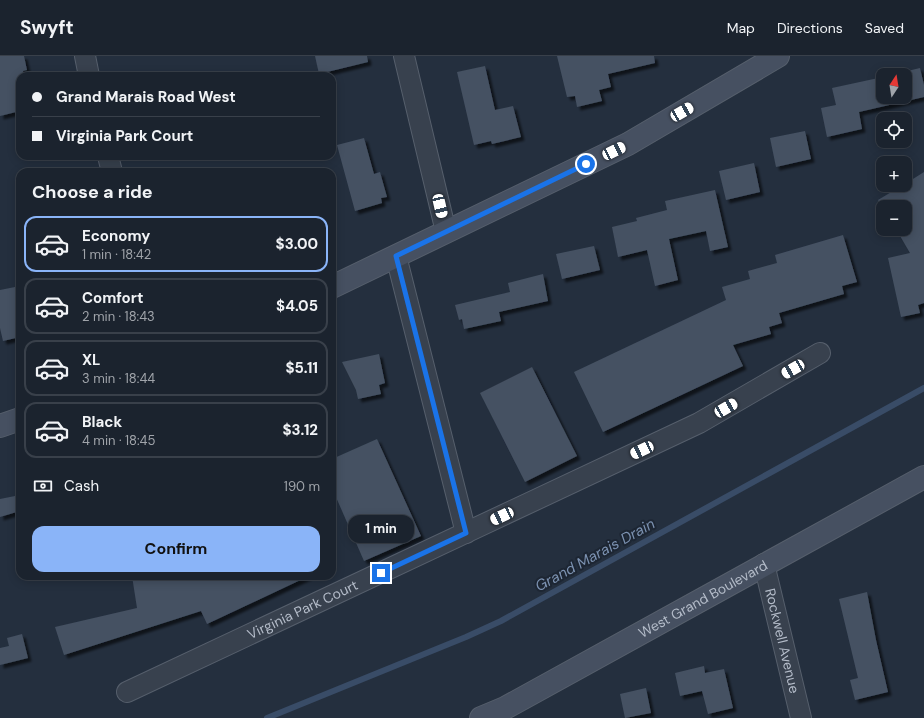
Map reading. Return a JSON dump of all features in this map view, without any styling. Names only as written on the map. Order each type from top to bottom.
[{"type":"street","points":[[85,56],[88,72]]},
{"type":"street","points":[[404,56],[446,232]]},
{"type":"street","points":[[336,285],[628,144],[778,56]]},
{"type":"street","points":[[396,256],[466,533]]},
{"type":"street","name":"Virginia Park Court","points":[[127,692],[699,423],[820,353]]},
{"type":"street","points":[[0,426],[16,420]]},
{"type":"street","name":"West Grand Boulevard","points":[[481,718],[506,713],[764,564],[924,477]]},
{"type":"street","name":"Rockwell Avenue","points":[[764,564],[801,718]]},
{"type":"building","points":[[0,56],[24,56],[27,70],[23,72],[16,72],[16,112],[0,116]]},
{"type":"building","points":[[315,56],[367,56],[368,62],[327,72],[319,72]]},
{"type":"building","points":[[557,56],[654,56],[655,63],[608,74],[611,87],[599,90],[602,101],[577,107],[575,96],[567,97]]},
{"type":"building","points":[[485,66],[495,110],[513,106],[521,137],[492,144],[491,141],[474,145],[457,72]]},
{"type":"building","points":[[920,68],[924,85],[924,97],[912,100],[912,70]]},
{"type":"building","points":[[876,79],[876,104],[894,104],[859,112],[862,129],[827,137],[821,108],[836,105],[832,88]]},
{"type":"building","points":[[805,131],[811,159],[776,167],[770,138]]},
{"type":"building","points":[[364,138],[374,174],[380,172],[387,197],[381,198],[382,203],[355,211],[337,145]]},
{"type":"building","points":[[754,163],[760,192],[726,200],[719,171]]},
{"type":"building","points":[[924,172],[924,303],[918,305],[920,313],[901,317],[888,258],[910,253],[900,236],[912,236],[912,200],[878,200],[891,192],[912,192],[912,180]]},
{"type":"building","points":[[715,190],[728,247],[710,251],[706,231],[669,239],[678,280],[655,286],[647,250],[618,257],[612,227],[637,221],[636,218],[667,210],[665,201]]},
{"type":"building","points":[[843,235],[857,282],[842,286],[844,294],[779,313],[782,323],[769,327],[771,334],[733,345],[743,366],[603,432],[574,372],[726,300],[722,287],[750,279],[748,271],[777,263],[775,255]]},
{"type":"building","points":[[594,246],[600,270],[562,279],[556,254]]},
{"type":"building","points":[[543,274],[548,301],[499,312],[501,321],[464,329],[462,319],[459,320],[455,305],[510,292],[508,283]]},
{"type":"building","points":[[16,287],[16,338],[3,341],[0,328],[0,290]]},
{"type":"building","points":[[379,354],[385,383],[379,385],[381,394],[358,399],[356,390],[342,362]]},
{"type":"building","points":[[532,367],[577,456],[525,482],[480,393]]},
{"type":"building","points":[[377,439],[421,536],[364,561],[336,497],[336,457]]},
{"type":"building","points":[[16,496],[16,512],[0,517],[0,499]]},
{"type":"building","points":[[133,580],[300,580],[207,624],[201,611],[64,655],[55,627],[137,608]]},
{"type":"building","points":[[867,592],[888,692],[855,700],[850,680],[858,678],[839,599]]},
{"type":"building","points":[[22,634],[28,658],[0,665],[0,648],[9,646],[7,638]]},
{"type":"building","points":[[704,666],[705,673],[724,669],[733,708],[708,714],[702,691],[680,696],[675,673]]},
{"type":"building","points":[[646,688],[651,713],[625,718],[620,694]]},
{"type":"waterway","name":"Grand Marais Drain","points":[[267,718],[466,637],[501,621],[924,388]]},
{"type":"route","points":[[381,573],[466,533],[396,256],[586,164]]}]
